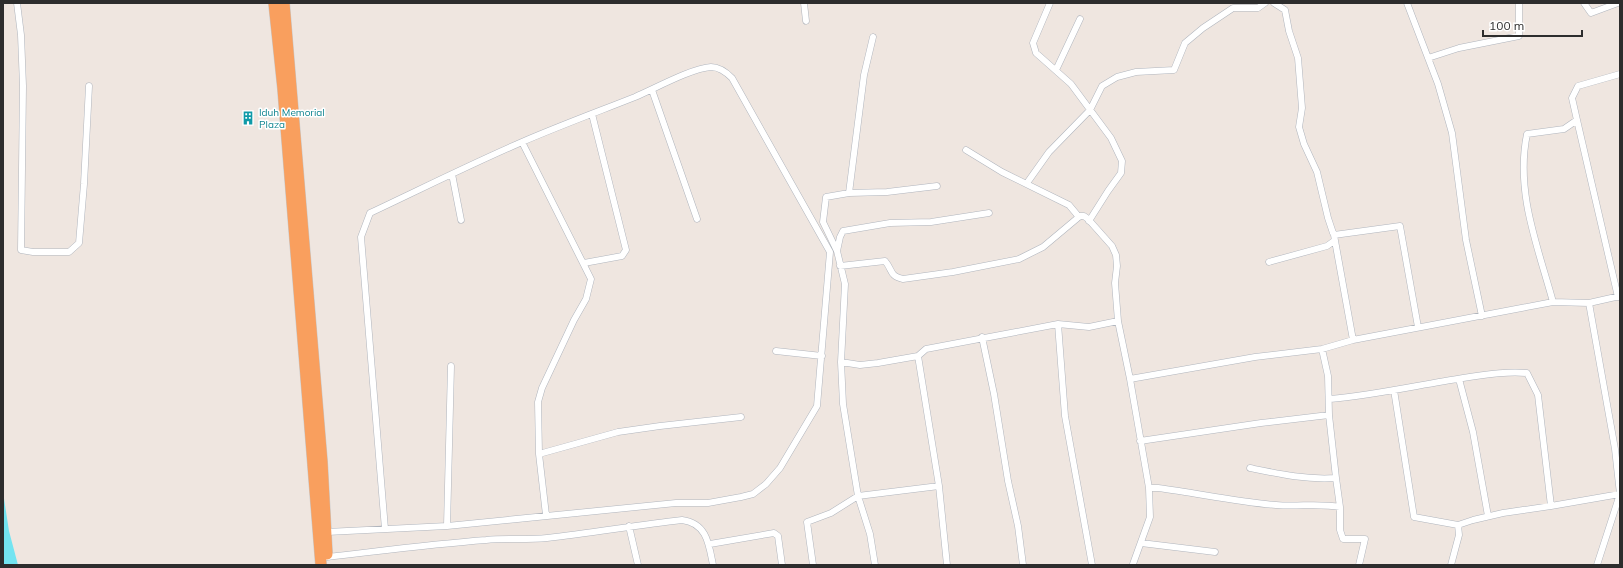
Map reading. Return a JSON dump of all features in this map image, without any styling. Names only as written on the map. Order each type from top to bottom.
[{"type":"highway","points":[[274,3],[290,124],[327,532],[325,562]]},
{"type":"highway","points":[[284,3],[290,124],[325,562]]},
{"type":"street","points":[[17,3],[21,35],[23,86],[21,250],[33,252],[69,252],[79,243],[84,184],[88,86]]},
{"type":"street","points":[[804,3],[806,21]]},
{"type":"street","points":[[1050,3],[1033,43],[1036,53],[1071,84],[1111,138],[1122,161],[1121,173],[1108,190],[1089,221]]},
{"type":"street","points":[[1027,183],[1049,152],[1090,110],[1102,86],[1117,77],[1136,72],[1174,70],[1185,43],[1203,28],[1233,8],[1258,8],[1265,3]]},
{"type":"street","points":[[1274,3],[1286,10],[1289,31],[1298,58],[1302,108],[1299,126],[1304,144],[1317,172],[1328,218],[1334,233]]},
{"type":"street","points":[[1407,3],[1428,58],[1452,133],[1466,240],[1482,316]]},
{"type":"street","points":[[1428,58],[1459,48],[1519,36],[1519,3]]},
{"type":"street","points":[[1584,3],[1591,14],[1618,3]]},
{"type":"street","points":[[1056,70],[1080,19]]},
{"type":"street","points":[[849,193],[864,75],[873,37]]},
{"type":"street","points":[[327,532],[447,526],[741,498],[753,494],[766,484],[780,468],[817,406],[830,252],[732,78],[719,68],[700,68],[652,90],[522,142],[370,213],[361,237],[385,529]]},
{"type":"street","points":[[1130,379],[1255,357],[1322,349],[1353,340],[1553,302],[1589,303],[1619,296],[1572,98],[1578,86],[1620,74]]},
{"type":"street","points":[[652,90],[698,219]]},
{"type":"street","points":[[584,263],[622,256],[626,250],[592,114]]},
{"type":"street","points":[[1553,302],[1532,234],[1526,203],[1523,152],[1527,134],[1564,129],[1577,120]]},
{"type":"street","points":[[522,142],[591,279],[590,288],[542,388],[538,402],[539,454],[546,516]]},
{"type":"street","points":[[966,150],[1002,172],[1069,205],[1080,216],[1084,216],[1112,246],[1116,256],[1117,266],[1115,283],[1118,321],[1130,379],[1149,488],[1150,517],[1132,565]]},
{"type":"street","points":[[452,174],[461,220]]},
{"type":"street","points":[[875,565],[870,534],[858,496],[843,404],[841,362],[845,284],[837,252],[823,222],[825,201],[826,197],[849,193],[887,192],[937,186]]},
{"type":"street","points":[[837,252],[840,237],[843,232],[890,223],[931,222],[989,213]]},
{"type":"street","points":[[840,266],[885,260],[892,274],[896,278],[903,279],[989,266],[1019,259],[1032,254],[1054,239],[1080,216]]},
{"type":"street","points":[[1353,340],[1334,235],[1400,226],[1418,327]]},
{"type":"street","points":[[1269,262],[1327,246],[1334,241]]},
{"type":"street","points":[[1589,303],[1615,449],[1620,494],[1597,565]]},
{"type":"street","points":[[841,362],[860,365],[918,356],[926,349],[982,337],[1058,324],[1089,327],[1118,321]]},
{"type":"street","points":[[1058,324],[1065,416],[1092,565]]},
{"type":"street","points":[[982,337],[994,394],[1008,481],[1018,526],[1023,565]]},
{"type":"street","points":[[1322,349],[1328,376],[1330,399],[1329,415],[1340,507],[1340,530],[1343,539],[1365,539],[1359,565]]},
{"type":"street","points":[[776,351],[822,356]]},
{"type":"street","points":[[918,356],[939,486],[947,565]]},
{"type":"street","points":[[447,526],[451,366]]},
{"type":"street","points":[[1330,399],[1366,396],[1459,379],[1513,372],[1527,373],[1538,395],[1551,506]]},
{"type":"street","points":[[1459,379],[1473,432],[1488,516]]},
{"type":"street","points":[[1394,390],[1414,517],[1458,525],[1503,513],[1620,494]]},
{"type":"street","points":[[1140,441],[1261,423],[1329,415]]},
{"type":"street","points":[[539,454],[618,432],[741,417]]},
{"type":"street","points":[[1250,468],[1291,477],[1309,479],[1336,478]]},
{"type":"street","points":[[813,565],[807,522],[831,513],[858,496],[939,486]]},
{"type":"street","points":[[1149,488],[1158,488],[1275,505],[1329,505],[1340,507]]},
{"type":"street","points":[[325,562],[430,544],[547,538],[629,526],[688,521],[704,532],[710,544],[713,565]]},
{"type":"street","points":[[1452,565],[1459,535],[1458,525]]},
{"type":"street","points":[[629,526],[638,565]]},
{"type":"street","points":[[710,544],[774,533],[778,536],[782,565]]},
{"type":"street","points":[[1141,543],[1215,552]]},
{"type":"water","points":[[3,492],[9,531],[18,565],[3,565]]},
{"type":"place","name":"Iduh Memorial Plaza","points":[[248,118]]}]
